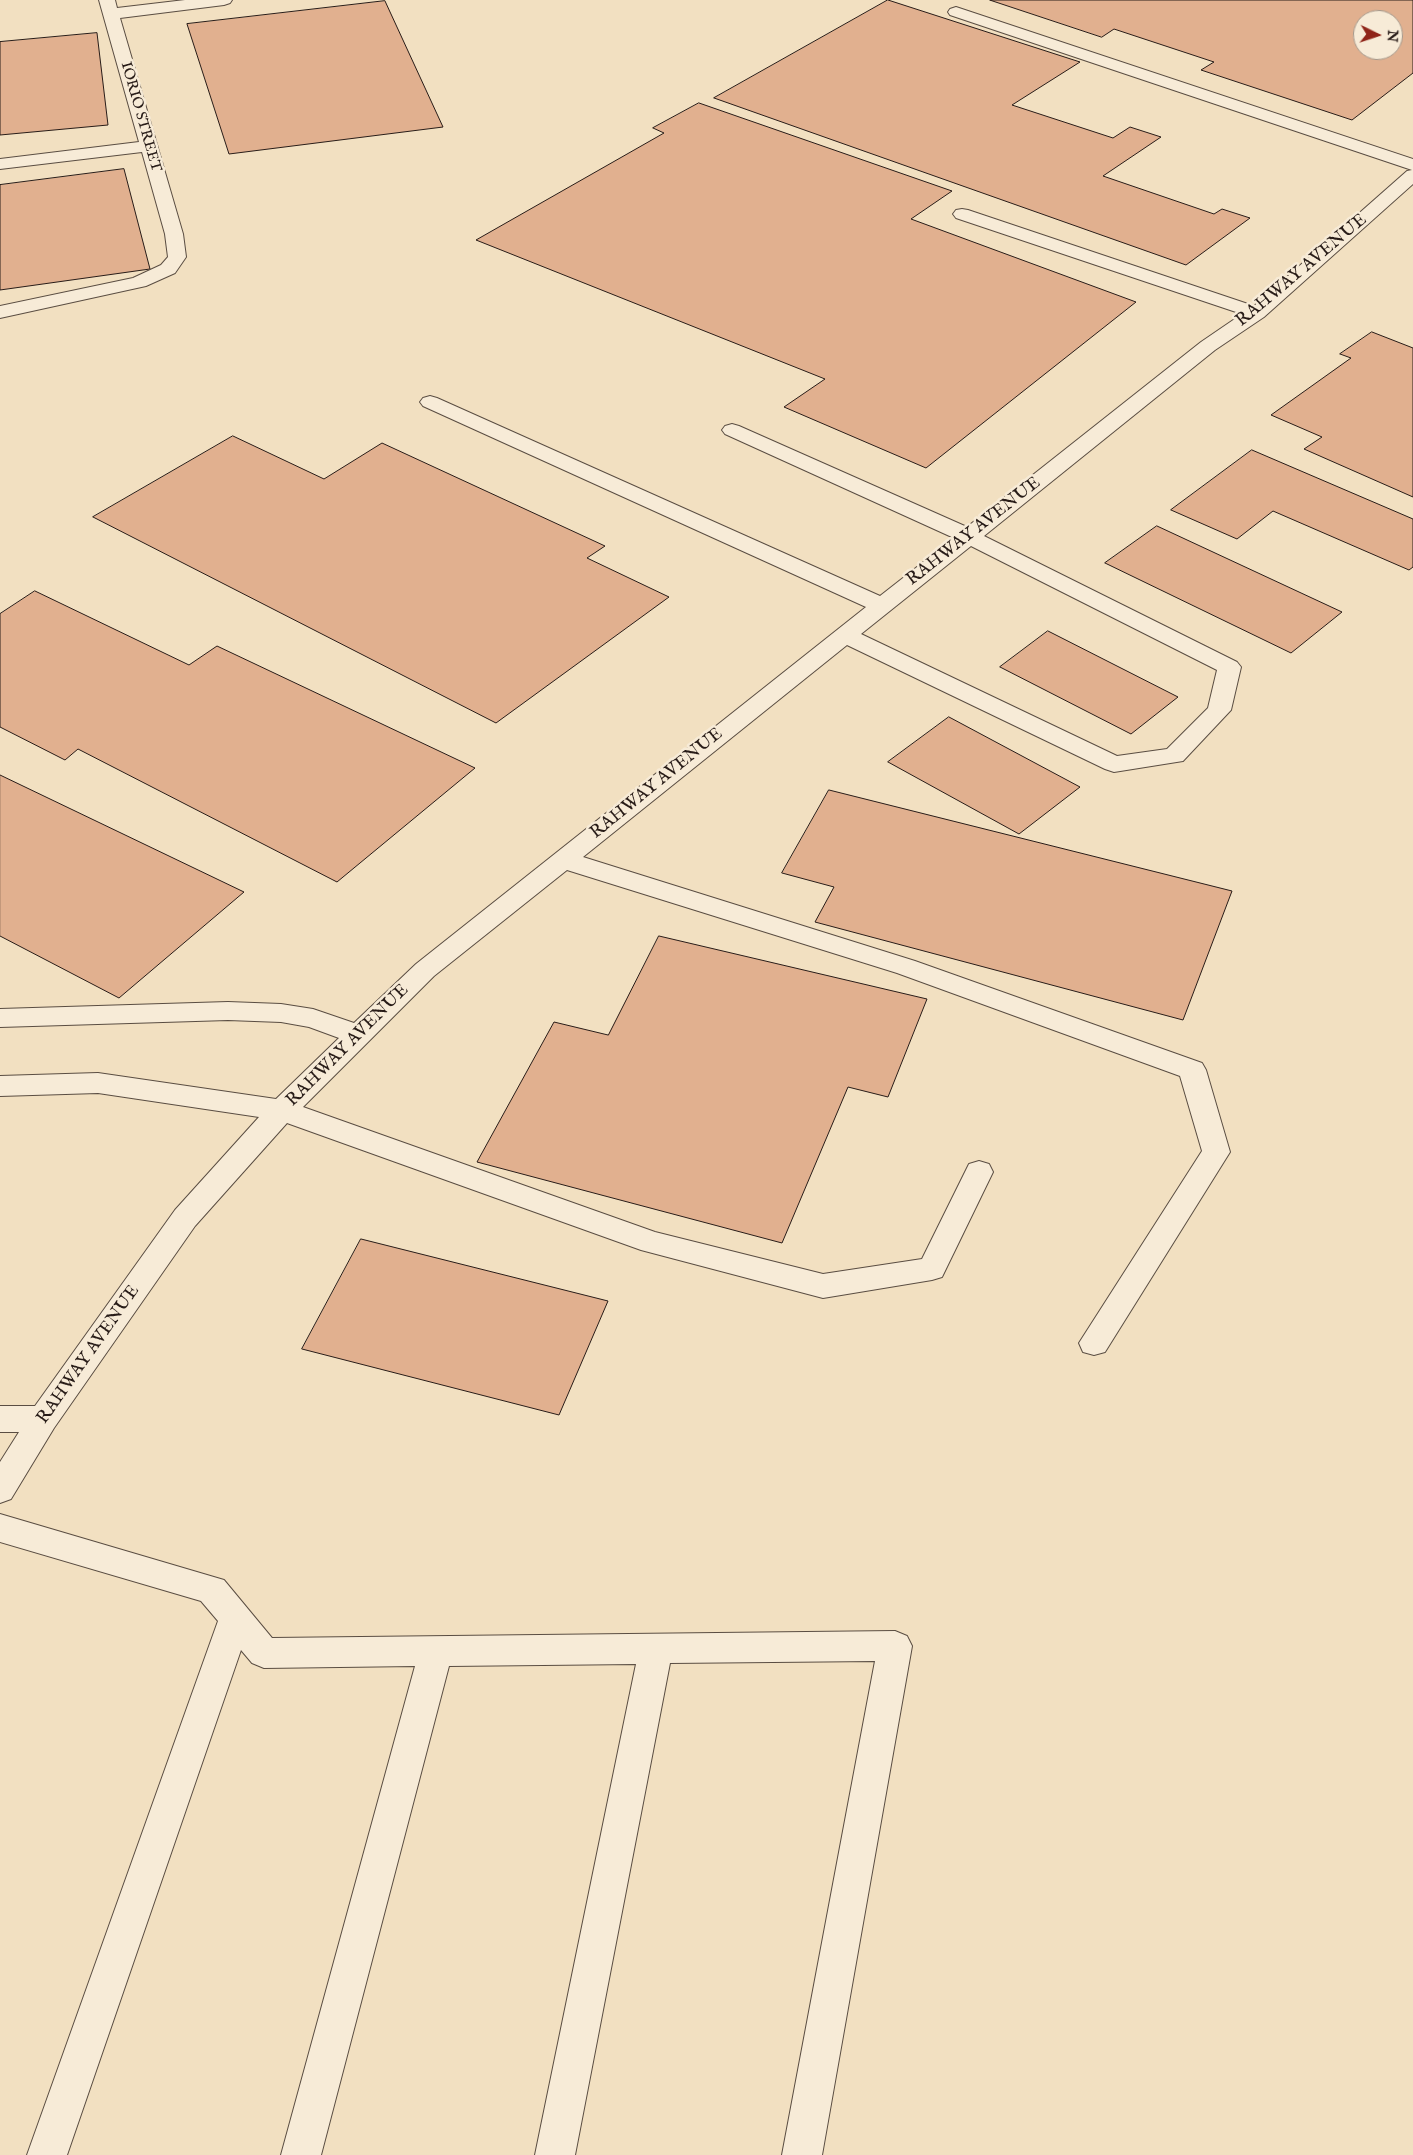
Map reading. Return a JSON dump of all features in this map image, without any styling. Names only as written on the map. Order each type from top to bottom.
[{"type":"street","points":[[109,7],[224,0]]},
{"type":"street","name":"IORIO STREET","points":[[0,312],[139,282],[168,269],[177,257],[174,234],[109,7]]},
{"type":"street","points":[[956,12],[1413,165]]},
{"type":"street","points":[[0,164],[148,146]]},
{"type":"street","name":"RAHWAY AVENUE","points":[[0,1490],[43,1419],[185,1218],[282,1110],[425,970],[1208,346],[1257,313],[1413,175]]},
{"type":"street","points":[[962,214],[1257,313]]},
{"type":"street","points":[[430,402],[881,605]]},
{"type":"street","points":[[732,430],[968,536],[1230,667],[1219,710],[1174,756],[1114,764],[844,635]]},
{"type":"street","points":[[563,860],[906,967],[1192,1070],[1216,1152],[1094,1343]]},
{"type":"street","points":[[0,1018],[228,1011],[282,1013],[313,1018],[359,1035]]},
{"type":"street","points":[[0,1086],[98,1083],[282,1110],[650,1242],[822,1286],[932,1269],[979,1172]]},
{"type":"street","points":[[0,1419],[43,1419]]},
{"type":"street","points":[[0,1528],[212,1590],[264,1652],[895,1646],[802,2155]]},
{"type":"street","points":[[47,2155],[236,1617]]},
{"type":"street","points":[[554,2155],[656,1649]]},
{"type":"street","points":[[301,2155],[436,1651]]},
{"type":"building","points":[[888,0],[1080,62],[1012,105],[1113,138],[1130,127],[1161,137],[1103,176],[1214,214],[1222,209],[1250,218],[1186,265],[714,98]]},
{"type":"building","points":[[990,0],[1413,0],[1413,73],[1352,120],[1201,70],[1214,62],[1114,29],[1102,37]]},
{"type":"building","points":[[385,1],[443,127],[229,154],[187,24]]},
{"type":"building","points":[[97,33],[108,125],[0,135],[0,42]]},
{"type":"building","points":[[699,103],[952,191],[911,219],[1136,302],[926,468],[784,407],[825,379],[476,240],[664,133],[653,128]]},
{"type":"building","points":[[124,169],[150,269],[0,290],[0,185]]},
{"type":"building","points":[[1372,332],[1413,348],[1413,497],[1304,449],[1322,437],[1271,415],[1351,358],[1340,354]]},
{"type":"building","points":[[233,436],[324,479],[382,443],[605,546],[587,558],[669,597],[496,723],[93,517]]},
{"type":"building","points":[[1252,450],[1413,519],[1413,567],[1409,570],[1273,511],[1237,539],[1171,510]]},
{"type":"building","points":[[1157,526],[1342,612],[1291,653],[1105,563]]},
{"type":"building","points":[[35,591],[189,665],[217,646],[475,768],[337,882],[78,749],[65,760],[0,727],[0,614]]},
{"type":"building","points":[[1048,631],[1178,697],[1131,734],[1000,667]]},
{"type":"building","points":[[949,717],[1080,787],[1019,834],[888,762]]},
{"type":"building","points":[[0,775],[244,892],[119,998],[0,936]]},
{"type":"building","points":[[829,790],[1232,891],[1183,1020],[815,922],[834,887],[782,873]]},
{"type":"building","points":[[659,936],[927,999],[888,1097],[848,1087],[782,1243],[477,1162],[554,1022],[608,1035]]},
{"type":"building","points":[[361,1239],[608,1301],[559,1415],[302,1349]]}]
